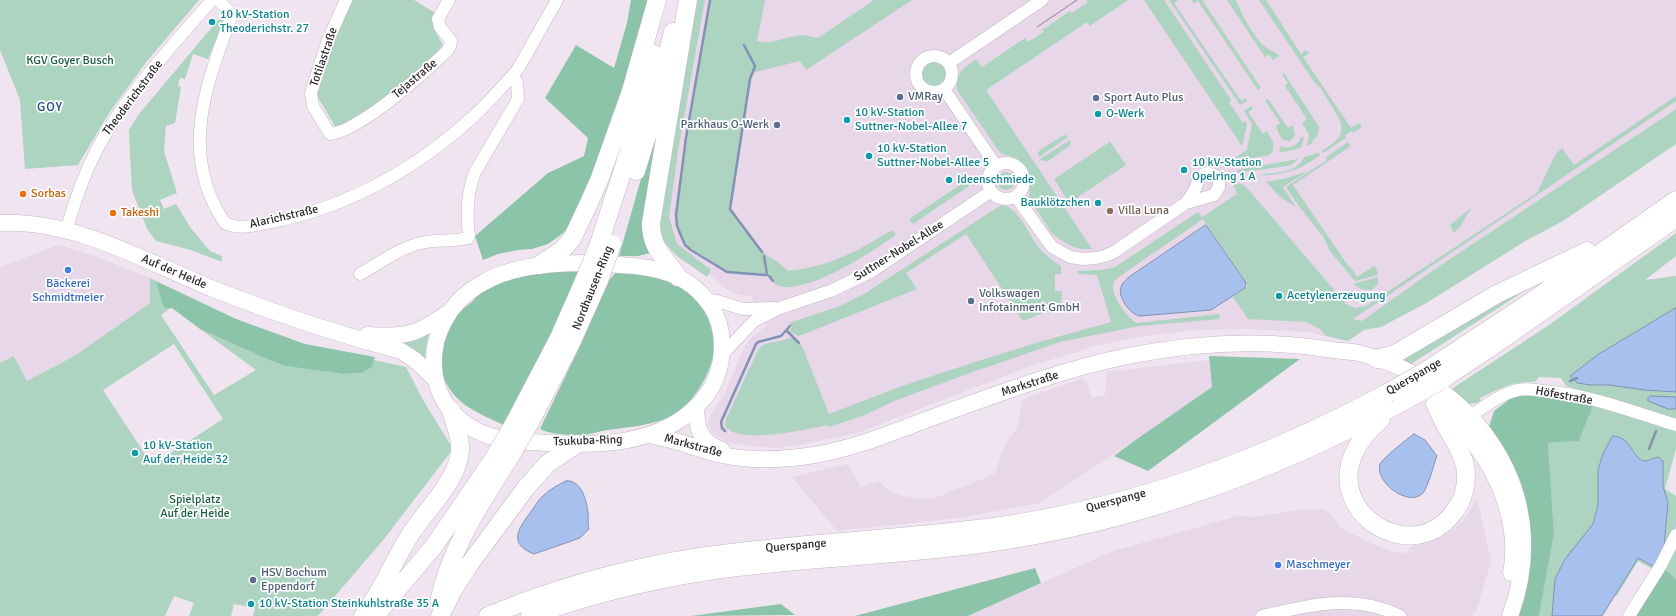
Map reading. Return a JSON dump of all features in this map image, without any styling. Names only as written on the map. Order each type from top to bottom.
[{"type":"highway","points":[[539,265],[562,250],[572,240],[589,203],[600,178],[631,91],[657,0]]},
{"type":"highway","name":"Nordhausen-Ring","points":[[605,244],[651,66],[666,0]]},
{"type":"highway","name":"Nordhausen-Ring","points":[[501,459],[522,423],[559,338],[592,279],[648,132],[673,31],[679,0]]},
{"type":"highway","points":[[678,277],[656,248],[651,234],[651,223],[688,0]]},
{"type":"highway","name":"Querspange","points":[[530,616],[578,600],[685,575],[758,565],[978,544],[1035,535],[1107,520],[1171,502],[1247,476],[1320,444],[1402,402],[1433,376],[1529,303],[1676,200]]},
{"type":"highway","name":"Querspange","points":[[488,616],[571,586],[614,574],[671,562],[759,550],[963,531],[1024,522],[1104,505],[1188,481],[1258,455],[1315,430],[1387,393],[1433,376],[1529,321],[1676,218]]},
{"type":"highway","points":[[1377,359],[1395,354],[1497,294],[1638,226]]},
{"type":"highway","points":[[1402,402],[1384,416],[1364,437],[1356,449],[1349,469],[1349,476],[1353,499],[1367,520],[1378,527],[1401,535],[1410,536],[1427,532],[1443,523],[1458,507],[1465,486],[1466,475],[1463,459],[1435,404]]},
{"type":"highway","points":[[363,616],[378,594],[412,532],[451,478],[457,467],[461,448],[451,410]]},
{"type":"highway","points":[[440,616],[453,590],[469,565],[525,489],[546,464],[577,444]]},
{"type":"highway","points":[[436,616],[443,586],[454,555],[501,459]]},
{"type":"highway","points":[[374,616],[434,546],[501,459]]},
{"type":"main road","name":"Auf der Heide","points":[[0,223],[25,224],[66,231],[114,246],[266,310],[401,351],[415,360],[436,380]]},
{"type":"main road","name":"Tsukuba-Ring","points":[[580,263],[643,266],[678,277],[691,284],[707,300],[720,328],[722,355],[713,386],[688,415],[677,422],[649,435],[620,441],[577,444],[537,442],[490,436],[474,429],[451,410],[443,397],[436,380],[433,353],[436,340],[448,313],[467,293],[478,285],[509,272],[539,265],[580,263]]},
{"type":"main road","name":"Auf der Heide","points":[[345,334],[383,336],[412,334],[448,313]]},
{"type":"main road","name":"Markstraße","points":[[649,435],[679,442],[724,456],[765,459],[795,458],[847,448],[1058,375],[1128,356],[1193,346],[1253,343],[1288,344],[1356,352],[1418,376],[1451,398],[1465,421],[1474,442],[1493,473],[1503,498],[1513,540],[1512,567],[1508,590],[1499,616]]},
{"type":"main road","name":"Markstraße","points":[[1331,350],[1394,376],[1435,404],[1465,421],[1494,446],[1517,495],[1522,520],[1524,546],[1522,571],[1517,598],[1510,616]]},
{"type":"main road","name":"Markstraße","points":[[696,406],[697,422],[701,436],[714,447],[736,456]]},
{"type":"street","name":"Theoderichstraße","points":[[66,231],[78,189],[95,153],[112,123],[143,82],[212,0]]},
{"type":"street","name":"Alarichstraße","points":[[218,0],[228,10],[231,18],[211,70],[200,122],[199,149],[203,174],[210,194],[221,217],[225,223],[230,226],[247,226],[304,214],[341,202],[365,191],[432,151],[476,114],[518,69],[557,0]]},
{"type":"street","name":"Totilastraße","points":[[330,134],[313,106],[311,93],[328,40],[346,0]]},
{"type":"street","name":"Tejastraße","points":[[330,134],[336,134],[373,112],[418,78],[447,51],[451,41],[440,27],[438,19],[449,0]]},
{"type":"street","points":[[949,63],[1042,0]]},
{"type":"street","points":[[938,56],[949,63],[952,78],[944,89],[935,92],[922,88],[916,80],[916,70],[920,62],[928,57],[938,56]]},
{"type":"street","points":[[360,274],[402,250],[422,242],[468,238],[467,207],[471,182],[475,172],[518,99],[517,83],[513,75]]},
{"type":"street","points":[[944,89],[996,166]]},
{"type":"street","points":[[1002,164],[1012,164],[1021,171],[1024,182],[1023,188],[1012,199],[1002,199],[990,192],[987,181],[989,175],[996,166],[1002,164]]},
{"type":"street","points":[[1016,196],[1052,247],[1070,257],[1083,259],[1105,256],[1186,203],[1206,196],[1212,196],[1218,190],[1220,183],[1216,176],[1210,173],[1202,174],[1197,180],[1196,186],[1186,203]]},
{"type":"street","name":"Suttner-Nobel-Allee","points":[[722,355],[749,325],[780,308],[833,290],[872,271],[990,192]]},
{"type":"street","name":"Suttner-Nobel-Allee","points":[[707,300],[717,301],[743,309],[780,308]]},
{"type":"street","name":"Höfestraße","points":[[1465,421],[1488,404],[1512,392],[1527,390],[1555,392],[1583,398],[1676,425]]},
{"type":"street","points":[[1629,616],[1661,565],[1676,534]]},
{"type":"street","points":[[1262,616],[1310,605],[1336,602],[1363,605],[1390,611],[1400,616]]},
{"type":"shaded area","points":[[703,0],[1676,0],[1676,109],[1438,267],[1337,339],[1308,332],[1247,329],[1196,330],[1145,336],[1095,346],[1025,368],[857,433],[777,448],[750,446],[729,443],[720,438],[712,432],[708,421],[724,395],[744,347],[752,337],[767,325],[751,296],[740,295],[727,290],[677,247],[668,215]]},
{"type":"shaded area","points":[[58,245],[98,257],[150,278],[150,303],[76,355],[27,381],[15,356],[0,363],[0,267]]},
{"type":"shaded area","points":[[1209,360],[1212,387],[1137,439],[1039,503],[966,517],[837,531],[792,477],[848,464],[861,487],[879,481],[888,490],[903,496],[923,499],[935,498],[995,474],[1008,440],[1017,428],[1022,403],[1021,400],[1081,379],[1087,383],[1092,398],[1105,395],[1107,372]]},
{"type":"shaded area","points":[[1477,498],[1491,561],[1477,609],[1472,616],[968,616],[1113,551],[1238,516],[1258,517],[1298,510],[1323,509],[1328,512],[1341,528],[1374,545],[1394,552],[1407,553],[1411,546],[1429,543],[1447,534],[1463,521]]},
{"type":"green space","name":"KGV Goyer Busch","points":[[0,0],[199,0],[147,61],[109,113],[78,165],[25,169],[20,100],[0,50]]},
{"type":"green space","points":[[352,0],[414,0],[437,14],[433,28],[443,45],[418,73],[373,106],[336,128],[316,94],[333,36]]},
{"type":"green space","points":[[631,0],[648,0],[626,81],[596,165],[570,226],[548,244],[532,249],[498,254],[483,260],[475,236],[548,173],[584,156],[588,138],[545,98],[576,45],[614,68],[627,23]]},
{"type":"green space","points":[[695,0],[705,0],[678,151],[669,217],[677,244],[711,270],[707,277],[677,256],[662,240],[659,213]]},
{"type":"green space","points":[[711,0],[765,0],[757,41],[767,42],[798,35],[818,38],[874,0],[912,0],[806,70],[800,61],[755,72],[750,78],[730,210],[766,255],[778,262],[788,271],[803,269],[843,257],[892,230],[896,235],[846,266],[819,279],[792,287],[776,285],[767,273],[763,255],[765,274],[728,272],[686,245],[682,237],[677,224],[676,214],[698,71]]},
{"type":"green space","points":[[1086,0],[1128,0],[1090,26],[1087,22],[986,90],[1092,249],[1081,249],[1071,246],[1051,232],[1029,198],[1030,179],[1026,167],[1016,158],[1000,153],[957,90],[959,75],[967,65],[976,59],[982,67],[1025,38],[1028,42],[1044,32],[1042,30],[1070,11],[1072,13],[1088,2]]},
{"type":"green space","points":[[1144,0],[1164,0],[1231,100],[1229,102],[1243,123],[1245,121],[1247,124],[1242,146]]},
{"type":"green space","points":[[1169,0],[1178,0],[1174,3],[1241,101],[1246,98],[1247,101],[1240,105]]},
{"type":"green space","points":[[1192,0],[1202,0],[1261,88],[1258,90],[1198,1],[1193,4]]},
{"type":"green space","points":[[1227,0],[1236,0],[1244,18],[1256,37],[1266,47],[1279,56],[1273,60],[1269,54],[1265,57]]},
{"type":"green space","points":[[1259,0],[1266,0],[1301,54],[1306,50],[1309,53],[1303,57],[1351,128],[1359,123],[1362,127],[1353,133],[1352,131],[1345,135],[1346,138],[1323,153],[1322,151],[1335,142],[1340,135],[1340,120],[1320,87],[1315,83]]},
{"type":"green space","points":[[220,19],[223,23],[208,59],[193,54],[185,79],[180,78],[178,86],[181,87],[175,123],[166,126],[164,151],[177,193],[160,200],[164,209],[176,204],[190,227],[210,251],[222,256],[222,262],[191,250],[156,241],[147,229],[132,190],[129,130],[139,114]]},
{"type":"green space","points":[[934,62],[942,66],[946,74],[942,82],[934,86],[926,82],[922,74],[926,66]]},
{"type":"green space","points":[[1284,73],[1319,127],[1318,135],[1312,141],[1313,143],[1307,146],[1309,134],[1302,123],[1307,119],[1285,86],[1288,83],[1282,74]]},
{"type":"green space","points":[[1676,96],[1676,101],[1353,319],[1362,321],[1438,267],[1676,109],[1676,144],[1563,221],[1527,240],[1428,302],[1381,327],[1364,330],[1348,341],[1326,336],[1320,329],[1307,322],[1248,319],[1233,297],[1248,286],[1203,219],[1119,277],[1114,283],[1113,291],[1121,307],[1133,321],[1137,323],[1219,314],[1220,319],[1139,326],[1060,342],[970,373],[894,401],[865,415],[829,427],[827,425],[805,430],[756,435],[742,434],[731,431],[725,425],[726,419],[759,348],[766,344],[793,338],[802,346],[829,414],[899,387],[969,364],[1039,342],[1111,322],[1097,275],[1078,274],[1077,271],[1102,270],[1115,267],[1198,212],[1202,217],[1237,194],[1233,183],[1242,184],[1248,189],[1346,304],[1355,308],[1366,306],[1537,193],[1555,155],[1562,148],[1574,165]]},
{"type":"green space","points":[[664,98],[654,252],[638,256],[619,256]]},
{"type":"green space","points":[[1268,99],[1288,128],[1293,125],[1295,135],[1290,141],[1283,140],[1279,134],[1276,126],[1280,123],[1265,100]]},
{"type":"green space","points":[[1251,106],[1253,109],[1248,112],[1263,134],[1267,131],[1273,142],[1273,151],[1269,155],[1233,162],[1232,160],[1247,150],[1252,124],[1244,111]]},
{"type":"green space","points":[[1066,135],[1068,137],[1039,157],[1038,153],[1040,150]]},
{"type":"green space","points":[[1301,137],[1304,137],[1301,148],[1279,153],[1280,146],[1293,146]]},
{"type":"green space","points":[[1070,140],[1071,143],[1069,146],[1048,161],[1043,161],[1040,159]]},
{"type":"green space","points":[[1111,141],[1126,165],[1069,203],[1054,179]]},
{"type":"green space","points":[[1348,142],[1351,146],[1293,185],[1357,277],[1374,266],[1376,268],[1378,275],[1355,281],[1330,251],[1324,238],[1286,187],[1327,160],[1326,157]]},
{"type":"green space","points":[[1319,153],[1320,155],[1315,159],[1294,170],[1270,175],[1260,175],[1291,170],[1301,163],[1304,157]]},
{"type":"green space","points":[[1298,159],[1293,164],[1287,166],[1237,173],[1237,170]]},
{"type":"green space","points":[[1308,171],[1283,187],[1296,207],[1279,196],[1266,182],[1287,178]]},
{"type":"green space","points":[[1002,172],[1010,172],[1015,177],[1013,188],[1010,190],[1002,190],[997,185],[997,177]]},
{"type":"green space","points":[[966,181],[969,186],[913,224],[909,219]]},
{"type":"green space","points":[[1003,205],[1015,212],[1041,251],[1061,266],[1061,274],[1055,274],[1055,291],[1062,291],[1061,306],[1023,321],[966,234],[906,273],[917,289],[799,336],[790,332],[792,326],[789,323],[840,306],[864,294]]},
{"type":"green space","points":[[1471,208],[1460,227],[1454,233],[1450,225]]},
{"type":"green space","points":[[1676,233],[1676,256],[1645,280],[1676,276],[1676,419],[1566,386],[1561,378],[1539,377],[1535,382],[1513,384],[1500,388],[1480,398],[1481,401],[1472,404],[1464,402],[1450,390],[1549,325]]},
{"type":"green space","points":[[543,271],[578,271],[553,330],[504,425],[466,406],[449,388],[441,369],[444,339],[448,329],[461,311],[482,291],[512,279]]},
{"type":"green space","points":[[617,271],[628,271],[663,278],[684,289],[702,304],[711,326],[714,342],[713,355],[706,377],[700,388],[685,406],[676,413],[660,421],[645,425],[605,430],[584,435],[561,434],[544,431],[540,429],[610,279]]},
{"type":"green space","points":[[1378,277],[1378,284],[1372,290],[1361,289],[1353,284]]},
{"type":"green space","name":"Spielplatz Auf der Heide","points":[[150,278],[156,281],[162,303],[172,307],[161,315],[214,395],[256,370],[200,329],[285,366],[343,374],[362,373],[372,367],[374,360],[406,367],[423,400],[453,449],[384,539],[318,616],[253,616],[255,608],[234,604],[231,616],[189,616],[194,603],[174,596],[165,616],[0,616],[0,363],[14,356],[27,381],[76,355],[150,303]],"holes":[[[174,344],[223,419],[152,465],[103,390]]]},
{"type":"green space","points":[[156,281],[236,319],[305,344],[375,357],[372,367],[362,373],[343,374],[285,366],[267,359],[200,329],[172,308],[165,308],[162,303]]},
{"type":"green space","points":[[1537,283],[1408,366],[1393,360],[1464,318]]},
{"type":"green space","points":[[429,333],[425,362],[403,345],[405,342],[415,340]]},
{"type":"green space","points":[[1209,356],[1300,359],[1148,471],[1114,456],[1212,387]]},
{"type":"green space","points":[[1514,396],[1558,396],[1593,406],[1579,441],[1548,443],[1554,534],[1539,616],[1516,616],[1524,599],[1530,552],[1530,528],[1521,483],[1507,453],[1489,427],[1494,411]]},
{"type":"green space","points":[[1593,406],[1676,430],[1676,449],[1665,489],[1676,496],[1676,526],[1668,548],[1654,570],[1638,561],[1616,597],[1610,590],[1552,616],[1539,616],[1554,534],[1548,443],[1579,441]]},
{"type":"green space","points":[[1676,547],[1676,579],[1664,568]]},
{"type":"green space","points":[[1035,568],[1041,583],[968,616],[855,616]]},
{"type":"green space","points":[[1664,568],[1676,579],[1676,616],[1633,616]]},
{"type":"green space","points":[[781,604],[795,615],[691,616]]},
{"type":"water","points":[[1206,225],[1246,283],[1245,288],[1211,310],[1140,316],[1136,315],[1129,309],[1121,296],[1120,291],[1123,283],[1129,277]]},
{"type":"water","points":[[1676,308],[1676,392],[1577,383],[1570,376],[1599,354]]},
{"type":"water","points":[[1651,396],[1676,397],[1676,409],[1668,409],[1648,401],[1648,398]]},
{"type":"water","points":[[1414,434],[1425,440],[1437,456],[1425,490],[1417,497],[1410,497],[1394,491],[1387,485],[1382,478],[1380,464],[1390,453]]},
{"type":"water","points":[[1613,436],[1620,437],[1625,440],[1638,458],[1642,460],[1646,461],[1658,457],[1663,461],[1663,487],[1668,502],[1664,547],[1654,567],[1638,558],[1602,616],[1552,616],[1555,579],[1565,559],[1593,524],[1598,505],[1598,470],[1603,454]]},
{"type":"water","points":[[566,481],[576,483],[585,497],[589,529],[580,538],[534,554],[526,550],[518,541],[519,530],[541,498],[551,489]]},
{"type":"waterway","points":[[710,0],[686,138],[676,215],[677,226],[685,245],[727,272],[765,275]]},
{"type":"waterway","points":[[744,45],[755,66],[750,79],[730,209],[762,252]]},
{"type":"waterway","points":[[764,256],[767,275]]},
{"type":"waterway","points":[[769,276],[773,281]]},
{"type":"waterway","points":[[725,431],[722,428],[721,422],[756,344],[758,342],[781,336],[790,326]]},
{"type":"waterway","points":[[787,331],[799,343]]},
{"type":"waterway","points":[[1570,381],[1577,378]]},
{"type":"waterway","points":[[1649,449],[1656,431]]},
{"type":"tram line","points":[[1037,27],[1077,0]]},
{"type":"place","name":"10 kV-Station Theoderichstr. 27","points":[[212,22]]},
{"type":"place","name":"VMRay","points":[[900,97]]},
{"type":"place","name":"Sport Auto Plus","points":[[1096,98]]},
{"type":"place","name":"O-Werk","points":[[1098,114]]},
{"type":"place","name":"10 kV-Station Suttner-Nobel-Allee 7","points":[[847,120]]},
{"type":"place","name":"Parkhaus O-Werk","points":[[777,125]]},
{"type":"place","name":"10 kV-Station Suttner-Nobel-Allee 5","points":[[869,156]]},
{"type":"place","name":"10 kV-Station Opelring 1 A","points":[[1184,170]]},
{"type":"place","name":"Ideenschmiede","points":[[949,180]]},
{"type":"place","name":"Sorbas","points":[[23,194]]},
{"type":"place","name":"Bauklötzchen","points":[[1098,203]]},
{"type":"place","name":"Villa Luna","points":[[1110,211]]},
{"type":"place","name":"Takeshi","points":[[113,213]]},
{"type":"place","name":"Bäckerei Schmidtmeier","points":[[68,270]]},
{"type":"place","name":"Acetylenerzeugung","points":[[1279,296]]},
{"type":"place","name":"Volkswagen Infotainment GmbH","points":[[971,301]]},
{"type":"place","name":"10 kV-Station Auf der Heide 32","points":[[135,453]]},
{"type":"place","name":"Maschmeyer","points":[[1278,565]]},
{"type":"place","name":"HSV Bochum Eppendorf","points":[[253,580]]},
{"type":"place","name":"10 kV-Station Steinkuhlstraße 35 A","points":[[251,604]]},
{"type":"district","name":"GOY","points":[[50,108]]}]
